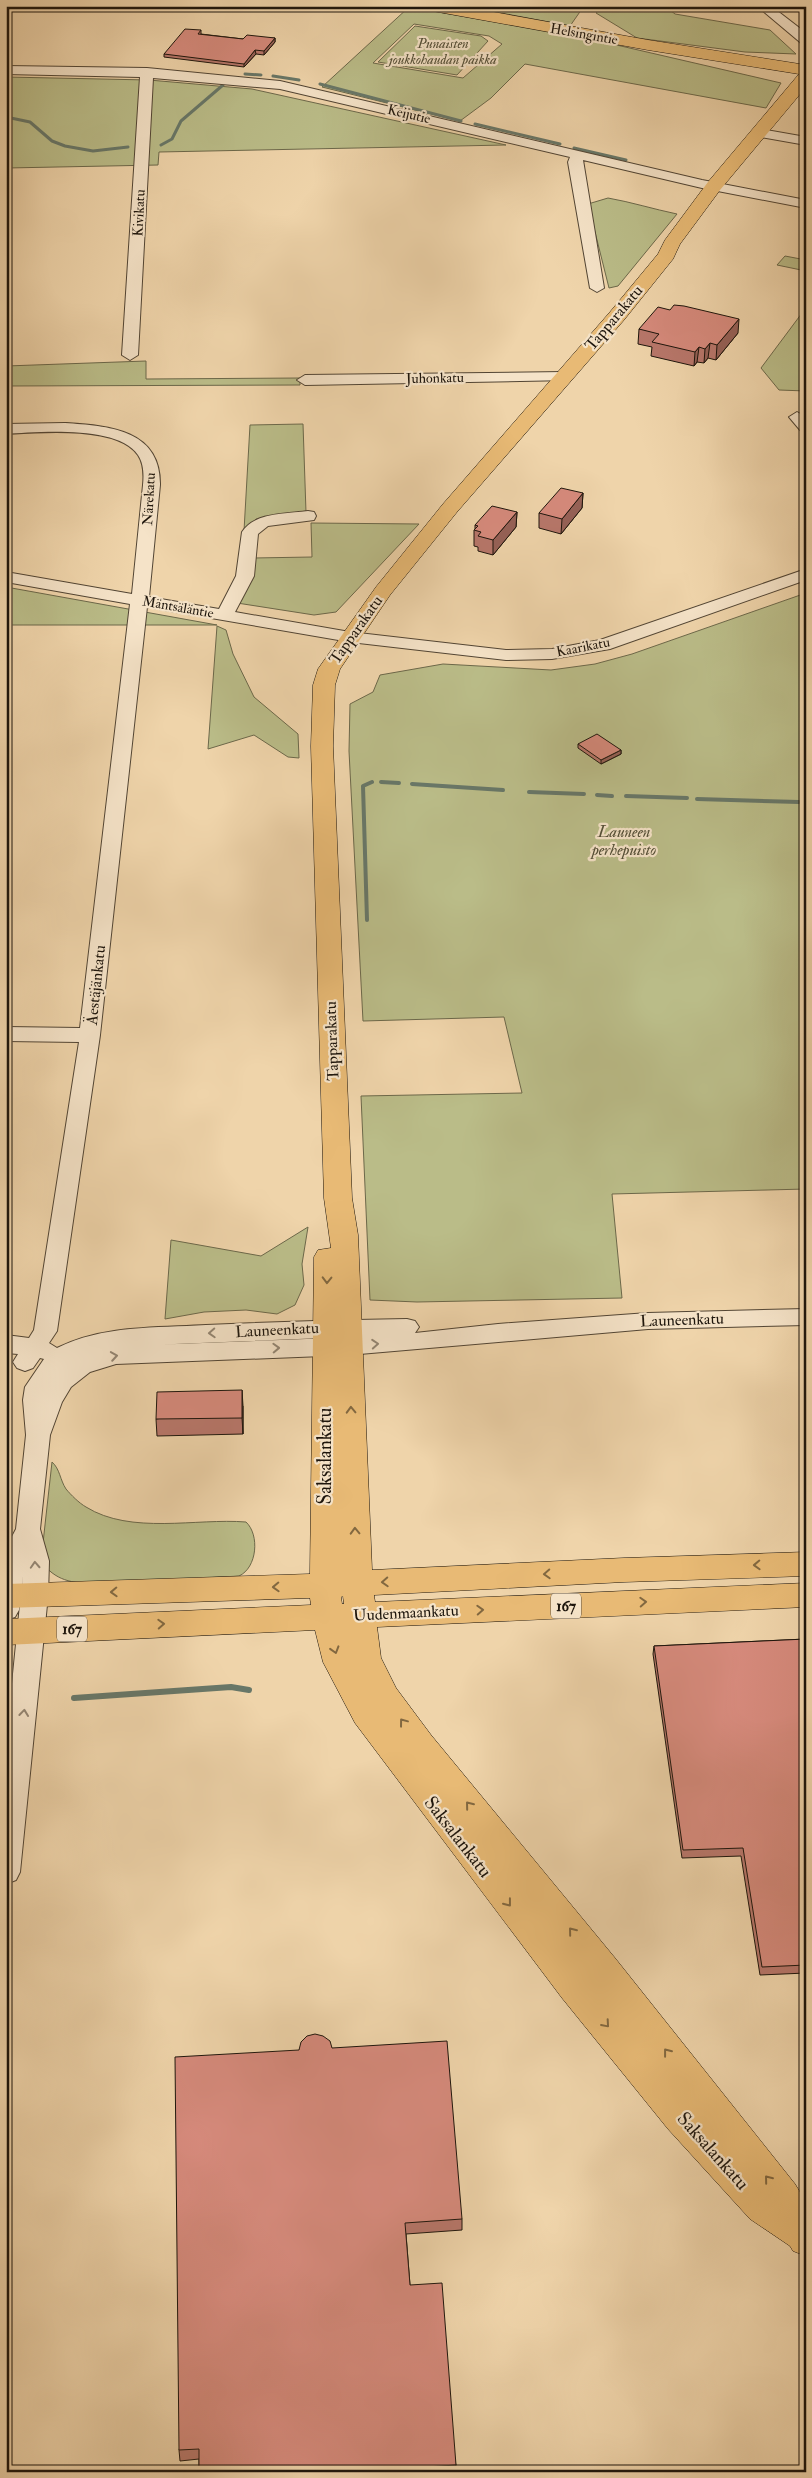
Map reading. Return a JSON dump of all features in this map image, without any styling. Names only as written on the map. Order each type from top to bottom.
[{"type":"main road","name":"Helsingintie","points":[[432,6],[805,75]]},
{"type":"main road","name":"Tapparakatu","points":[[338,1337],[328,1236],[338,1198],[322,746],[324,685],[329,669],[383,591],[450,508],[564,377],[666,255],[679,248],[721,188],[766,134],[805,75]]},
{"type":"main road","name":"Tapparakatu","points":[[766,134],[806,96]]},
{"type":"main road","name":"Saksalankatu","points":[[338,1337],[325,1585],[347,1605]]},
{"type":"main road","name":"Saksalankatu","points":[[338,1337],[347,1605],[365,1658],[384,1697],[420,1745],[603,1969],[782,2196],[805,2236]]},
{"type":"main road","name":"Uudenmaankatu","points":[[19,1631],[347,1605],[624,1570],[806,1564]]},
{"type":"main road","name":"167","points":[[14,1599],[325,1585]]},
{"type":"main road","name":"Uudenmaankatu","points":[[347,1605],[806,1595]]},
{"type":"street","points":[[763,6],[806,40]]},
{"type":"street","name":"Keijutie","points":[[6,70],[147,72],[227,78],[306,90],[721,188],[806,204]]},
{"type":"street","name":"Kivikatu","points":[[130,355],[147,72]]},
{"type":"street","points":[[766,134],[806,141]]},
{"type":"street","name":"Tapparakatu","points":[[578,155],[575,162],[597,288]]},
{"type":"street","name":"Juhonkatu","points":[[305,380],[564,377]]},
{"type":"street","name":"Närekatu","points":[[6,429],[93,430],[113,433],[130,440],[143,450],[151,466],[149,516],[138,600]]},
{"type":"street","points":[[224,616],[245,576],[250,532],[263,522],[308,516]]},
{"type":"street","name":"Kaarikatu","points":[[350,637],[506,655],[578,651],[623,638],[806,574]]},
{"type":"street","name":"Mäntsäläntie","points":[[6,577],[350,637]]},
{"type":"street","name":"Äestäjänkatu","points":[[22,1354],[45,1331],[90,1036],[138,600]]},
{"type":"street","points":[[6,1034],[90,1036]]},
{"type":"street","name":"Launeenkatu","points":[[59,1367],[116,1355],[338,1337],[452,1339],[498,1332],[648,1321],[806,1317]]},
{"type":"street","points":[[6,1344],[22,1354],[59,1367],[54,1389],[38,1435],[28,1529],[36,1561],[14,1599],[19,1631],[6,1872]]},
{"type":"green space","points":[[464,6],[571,8],[584,6],[570,26]]},
{"type":"green space","points":[[602,6],[665,6],[675,14],[770,30],[796,54],[745,52],[637,38],[596,13]]},
{"type":"green space","points":[[409,7],[582,37],[781,83],[766,108],[525,64],[491,98],[460,121],[322,87]],"holes":[[[414,24],[489,36],[502,44],[463,78],[373,63]]]},
{"type":"green space","name":"Punaisten joukkohaudan paikka","points":[[415,26],[481,36],[488,41],[457,75],[378,62]]},
{"type":"green space","points":[[6,77],[149,80],[252,89],[506,145],[159,152],[158,165],[7,168],[6,172]]},
{"type":"green space","points":[[608,198],[677,214],[618,286],[609,288],[588,204]]},
{"type":"green space","points":[[785,256],[806,260],[806,271],[777,265]]},
{"type":"green space","points":[[802,313],[806,314],[806,391],[779,390],[761,368]]},
{"type":"green space","points":[[146,361],[146,379],[300,378],[300,385],[6,386],[6,366]]},
{"type":"green space","points":[[303,424],[306,512],[256,519],[244,531],[250,425]]},
{"type":"green space","points":[[311,523],[419,524],[336,612],[314,615],[237,603],[253,558],[312,557]]},
{"type":"green space","points":[[6,587],[217,625],[6,625]]},
{"type":"green space","name":"Launeen perhepuisto","points":[[806,593],[806,1189],[612,1194],[622,1298],[417,1302],[370,1300],[361,1096],[522,1093],[504,1017],[363,1021],[349,751],[350,704],[373,692],[380,675],[443,664],[551,670],[595,664],[632,654]]},
{"type":"green space","points":[[217,626],[226,630],[233,654],[254,697],[298,734],[299,758],[288,757],[254,735],[208,749]]},
{"type":"green space","points":[[308,1227],[302,1264],[304,1285],[295,1305],[277,1314],[246,1310],[204,1312],[165,1319],[171,1240],[261,1256]]},
{"type":"green space","points":[[52,1462],[70,1494],[83,1505],[104,1516],[123,1521],[164,1524],[246,1522],[255,1543],[250,1566],[239,1576],[95,1584],[71,1582],[58,1577],[46,1568],[41,1561]]},
{"type":"building","points":[[185,29],[201,30],[198,34],[243,39],[247,35],[275,38],[264,51],[255,50],[244,64],[164,54]]},
{"type":"building","points":[[674,305],[739,319],[717,345],[710,343],[705,349],[699,347],[695,352],[652,342],[659,334],[639,329],[658,307],[670,310]]},
{"type":"building","points":[[561,488],[583,493],[562,519],[539,513]]},
{"type":"building","points":[[492,506],[517,512],[493,540],[478,536],[481,532],[474,530],[478,526],[475,525]]},
{"type":"building","points":[[597,734],[621,750],[601,760],[578,744]]},
{"type":"building","points":[[242,1390],[242,1418],[156,1419],[157,1392]]},
{"type":"building","points":[[806,1639],[806,1965],[762,1967],[743,1848],[683,1850],[654,1646]]},
{"type":"building","points":[[315,2034],[323,2036],[330,2041],[332,2048],[447,2041],[462,2219],[405,2223],[410,2285],[442,2283],[456,2465],[351,2472],[199,2472],[199,2449],[179,2450],[175,2057],[299,2050],[301,2042],[307,2036]]},
{"type":"waterway","points":[[245,74],[261,75]]},
{"type":"waterway","points":[[273,76],[299,80]]},
{"type":"waterway","points":[[320,84],[461,121]]},
{"type":"waterway","points":[[161,145],[172,139],[181,121],[223,85]]},
{"type":"waterway","points":[[6,117],[30,122],[52,141],[65,146],[93,151],[128,147]]},
{"type":"waterway","points":[[475,124],[560,144]]},
{"type":"waterway","points":[[574,148],[626,160]]},
{"type":"waterway","points":[[367,920],[363,786],[372,782]]},
{"type":"waterway","points":[[381,782],[399,783]]},
{"type":"waterway","points":[[412,784],[503,790]]},
{"type":"waterway","points":[[529,792],[584,794]]},
{"type":"waterway","points":[[597,795],[612,796]]},
{"type":"waterway","points":[[626,796],[687,798]]},
{"type":"waterway","points":[[697,799],[799,802]]},
{"type":"waterway","points":[[74,1698],[231,1687],[249,1690]]}]
